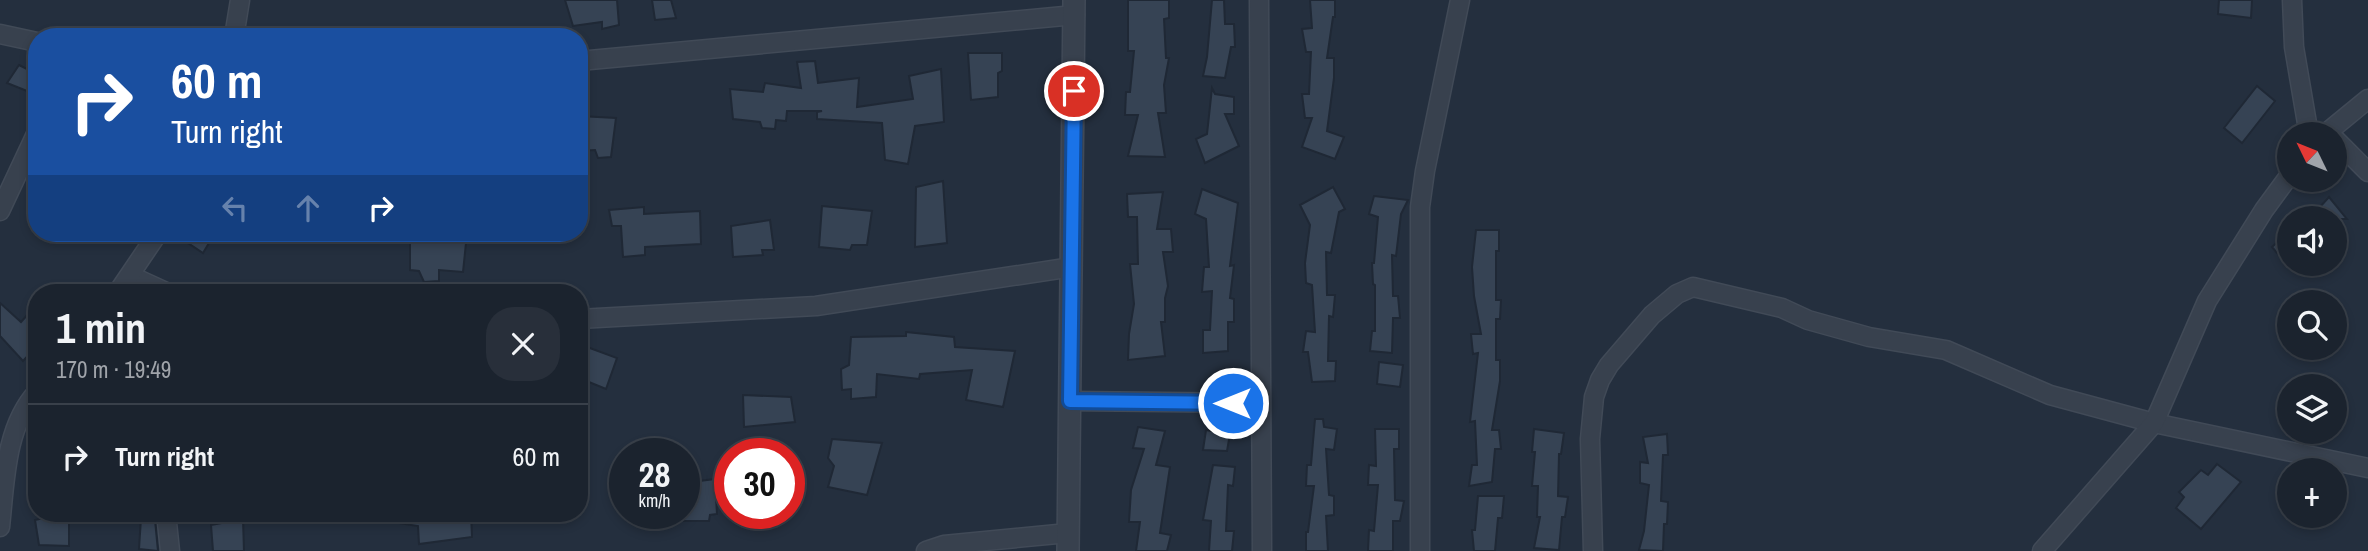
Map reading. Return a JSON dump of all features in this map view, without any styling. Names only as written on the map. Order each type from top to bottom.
[{"type":"street","points":[[235,28],[240,0]]},
{"type":"street","points":[[1259,0],[1262,551]]},
{"type":"street","points":[[1420,551],[1420,206],[1460,0]]},
{"type":"street","points":[[2292,0],[2294,47],[2307,122]]},
{"type":"street","points":[[588,60],[1074,8],[1068,542],[944,545],[926,551]]},
{"type":"street","points":[[0,34],[28,40]]},
{"type":"street","points":[[2344,122],[2368,99]]},
{"type":"street","points":[[0,211],[28,151]]},
{"type":"street","points":[[2347,152],[2368,172]]},
{"type":"street","points":[[2042,551],[2154,423],[2207,301],[2277,192]]},
{"type":"street","points":[[124,284],[152,242]]},
{"type":"street","points":[[588,318],[816,306],[1072,267]]},
{"type":"street","points":[[131,276],[148,284]]},
{"type":"street","points":[[1593,551],[1590,439],[1594,397],[1600,380],[1609,365],[1652,315],[1677,293],[1693,287],[1782,308],[1808,320],[1869,337],[1946,349],[2050,395],[2154,423],[2368,468]]},
{"type":"street","points":[[0,527],[12,436],[28,401]]},
{"type":"street","points":[[1070,401],[1260,403]]},
{"type":"street","points":[[167,522],[170,551]]},
{"type":"building","points":[[565,0],[617,0],[619,25],[602,29],[602,22],[573,26]]},
{"type":"building","points":[[652,0],[671,0],[676,18],[655,20]]},
{"type":"building","points":[[1128,0],[1169,0],[1169,18],[1164,19],[1166,58],[1169,58],[1164,85],[1166,113],[1158,113],[1165,157],[1128,156],[1138,115],[1125,115],[1126,92],[1130,92],[1134,51],[1128,51]]},
{"type":"building","points":[[1212,0],[1224,0],[1225,24],[1234,24],[1235,47],[1231,47],[1225,78],[1203,76]]},
{"type":"building","points":[[1310,0],[1335,0],[1335,17],[1327,58],[1334,58],[1334,78],[1327,131],[1344,137],[1335,159],[1302,147],[1312,118],[1305,118],[1302,94],[1309,94],[1311,52],[1306,52],[1302,29],[1312,28]]},
{"type":"building","points":[[2219,0],[2252,0],[2251,18],[2218,14]]},
{"type":"building","points":[[968,53],[1002,53],[1002,71],[998,73],[998,97],[971,100]]},
{"type":"building","points":[[815,61],[818,83],[859,78],[857,107],[913,99],[909,76],[941,69],[944,122],[915,126],[908,164],[885,160],[882,123],[817,119],[817,112],[822,111],[787,111],[786,121],[776,120],[775,129],[762,128],[760,122],[733,119],[730,89],[763,92],[765,83],[801,88],[797,62]]},
{"type":"building","points":[[19,65],[28,70],[28,91],[7,83]]},
{"type":"building","points":[[2257,86],[2275,101],[2242,143],[2224,128]]},
{"type":"building","points":[[1212,88],[1215,94],[1234,97],[1234,114],[1225,114],[1239,146],[1205,163],[1196,139],[1207,134]]},
{"type":"building","points":[[588,116],[616,118],[611,157],[598,158],[595,150],[588,150]]},
{"type":"building","points":[[943,181],[947,243],[915,247],[916,187]]},
{"type":"building","points":[[1333,187],[1345,209],[1339,212],[1331,253],[1326,252],[1327,295],[1335,295],[1333,317],[1329,316],[1328,361],[1336,361],[1335,381],[1312,382],[1308,352],[1303,352],[1306,331],[1315,332],[1312,285],[1306,283],[1305,263],[1310,225],[1300,205]]},
{"type":"building","points":[[1202,189],[1238,203],[1230,266],[1234,265],[1230,298],[1234,299],[1234,322],[1228,322],[1228,351],[1203,353],[1203,330],[1210,330],[1212,291],[1202,292],[1204,267],[1209,267],[1206,219],[1195,214]]},
{"type":"building","points":[[1163,192],[1157,229],[1171,229],[1173,252],[1163,252],[1168,286],[1165,322],[1161,322],[1165,356],[1128,360],[1134,304],[1130,264],[1138,264],[1137,217],[1128,217],[1127,194]]},
{"type":"building","points":[[1374,196],[1408,200],[1401,214],[1396,256],[1392,255],[1393,296],[1398,296],[1400,318],[1393,318],[1392,353],[1370,351],[1372,331],[1375,331],[1372,263],[1378,217],[1369,214]]},
{"type":"building","points":[[2329,197],[2336,206],[2321,206]]},
{"type":"building","points":[[822,206],[872,211],[867,245],[852,245],[850,250],[819,247]]},
{"type":"building","points":[[644,207],[644,214],[700,211],[701,244],[645,247],[645,255],[623,257],[621,226],[612,226],[609,210]]},
{"type":"building","points":[[770,220],[774,250],[762,250],[763,255],[733,257],[731,226]]},
{"type":"building","points":[[1476,230],[1499,230],[1496,300],[1501,300],[1500,319],[1496,319],[1496,360],[1500,360],[1500,381],[1492,430],[1499,430],[1501,449],[1495,449],[1492,482],[1469,486],[1472,465],[1477,465],[1475,421],[1470,422],[1478,353],[1473,354],[1471,334],[1481,334],[1472,267]]},
{"type":"building","points":[[186,242],[210,242],[203,253]]},
{"type":"building","points":[[410,242],[466,243],[463,272],[439,270],[439,281],[424,282],[419,271],[410,270]]},
{"type":"building","points":[[0,303],[21,322],[28,314],[28,356],[23,361],[0,336]]},
{"type":"building","points":[[906,332],[954,337],[955,347],[1015,351],[1003,407],[966,400],[972,370],[920,374],[919,379],[877,374],[876,397],[851,399],[851,389],[842,390],[841,369],[849,365],[851,337],[906,336]]},
{"type":"building","points":[[588,347],[617,358],[606,389],[588,382]]},
{"type":"building","points":[[1379,362],[1403,365],[1400,387],[1377,384]]},
{"type":"building","points":[[743,395],[791,397],[795,422],[744,427]]},
{"type":"building","points":[[1315,419],[1323,419],[1324,427],[1337,429],[1334,450],[1326,449],[1329,495],[1334,496],[1334,515],[1326,516],[1328,551],[1306,551],[1306,532],[1314,486],[1306,486],[1307,465],[1311,465]]},
{"type":"building","points":[[1138,427],[1165,431],[1156,465],[1170,467],[1160,533],[1171,535],[1167,551],[1136,551],[1140,522],[1129,522],[1131,490],[1144,449],[1133,448]]},
{"type":"building","points":[[1375,429],[1399,429],[1399,449],[1394,449],[1395,500],[1404,501],[1400,521],[1393,521],[1393,551],[1368,551],[1369,530],[1374,531],[1378,485],[1368,485],[1369,465],[1376,466]]},
{"type":"building","points":[[1534,429],[1564,433],[1559,454],[1558,496],[1568,497],[1565,517],[1562,517],[1559,550],[1534,548],[1540,517],[1537,517],[1538,486],[1532,486]]},
{"type":"building","points":[[1206,430],[1230,434],[1227,451],[1203,450]]},
{"type":"building","points":[[1667,434],[1668,455],[1663,455],[1661,501],[1668,502],[1663,551],[1639,550],[1649,485],[1640,483],[1640,462],[1648,463],[1643,437]]},
{"type":"building","points":[[832,439],[882,443],[867,495],[828,487],[834,466],[828,458]]},
{"type":"building","points":[[2217,464],[2241,482],[2201,529],[2176,508],[2184,497],[2179,492],[2201,470],[2208,475]]},
{"type":"building","points":[[1213,465],[1235,467],[1233,486],[1228,485],[1226,531],[1234,531],[1232,551],[1209,551],[1211,521],[1203,520]]},
{"type":"building","points":[[714,479],[714,514],[710,515],[709,521],[700,521],[700,481]]},
{"type":"building","points":[[1478,496],[1504,496],[1502,518],[1498,518],[1495,551],[1474,551],[1472,530],[1475,530]]},
{"type":"building","points":[[35,522],[69,522],[69,546],[39,545]]},
{"type":"building","points":[[141,522],[155,522],[158,551],[139,549]]},
{"type":"building","points":[[243,522],[244,551],[213,551],[211,525]]},
{"type":"building","points":[[392,522],[471,522],[472,537],[419,544],[418,526]]},
{"type":"route","points":[[1074,91],[1070,401],[1233,403]]}]
